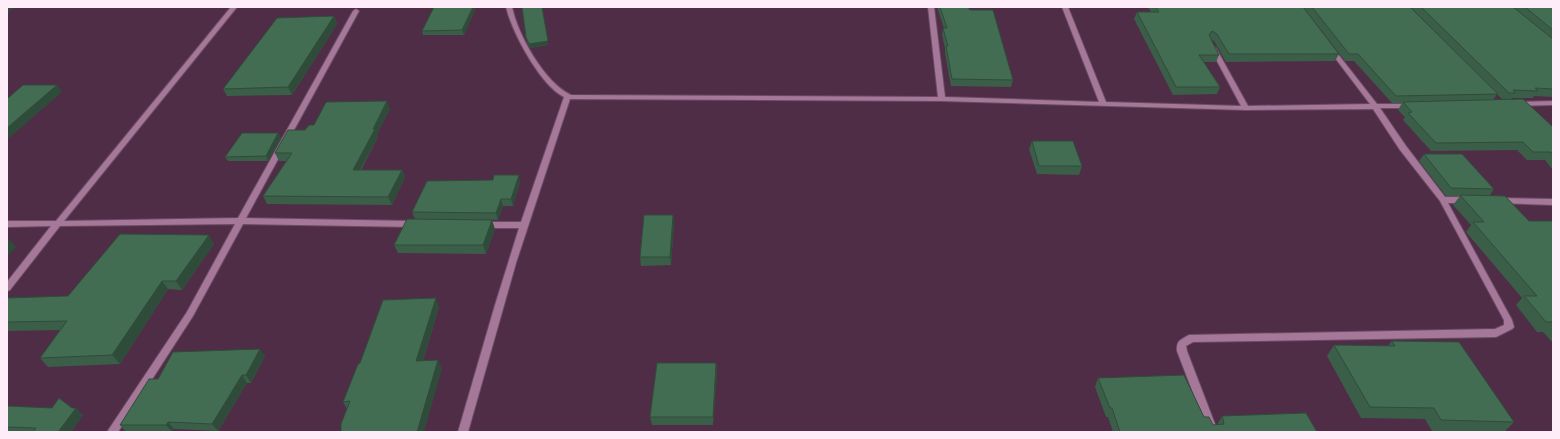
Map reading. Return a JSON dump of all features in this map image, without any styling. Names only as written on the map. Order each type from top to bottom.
[{"type":"street","points":[[7,288],[57,224],[234,7]]},
{"type":"street","points":[[509,7],[510,17],[522,41],[547,78],[561,94],[567,97],[942,99],[1246,108],[1421,106]]},
{"type":"street","points":[[931,7],[942,99]]},
{"type":"street","points":[[1065,7],[1103,104]]},
{"type":"street","points":[[112,432],[190,314],[356,11]]},
{"type":"street","points":[[1210,42],[1246,108]]},
{"type":"street","points":[[1214,432],[1182,350],[1182,345],[1186,340],[1192,338],[1496,333],[1509,327],[1508,320],[1443,200],[1403,148],[1375,106],[1330,46]]},
{"type":"street","points":[[463,432],[490,333],[523,225],[567,97]]},
{"type":"street","points":[[1509,104],[1553,103]]},
{"type":"street","points":[[1443,200],[1475,200]]},
{"type":"street","points":[[1490,201],[1553,202]]},
{"type":"street","points":[[7,224],[242,221],[421,224]]},
{"type":"street","points":[[476,225],[523,225]]},
{"type":"building","points":[[434,7],[473,7],[462,30],[422,31]]},
{"type":"building","points":[[522,7],[542,7],[548,41],[529,44],[526,37]]},
{"type":"building","points":[[940,7],[968,7],[970,10],[993,10],[1013,80],[952,79],[946,46],[948,46],[943,28],[947,28]]},
{"type":"building","points":[[1156,7],[1303,7],[1339,54],[1229,54],[1217,34],[1212,31],[1209,35],[1219,55],[1199,55],[1220,87],[1176,87],[1137,12],[1159,12]]},
{"type":"building","points":[[1312,7],[1410,7],[1498,94],[1396,96],[1358,54],[1349,54]]},
{"type":"building","points":[[1421,7],[1513,7],[1553,39],[1553,89],[1535,88],[1538,91],[1513,90],[1515,93],[1509,93]]},
{"type":"building","points":[[1525,7],[1553,7],[1553,30]]},
{"type":"building","points":[[334,16],[288,87],[223,89],[277,18]]},
{"type":"building","points":[[23,85],[57,85],[7,128],[7,99]]},
{"type":"building","points":[[1523,99],[1553,127],[1553,155],[1551,152],[1533,152],[1523,142],[1436,143],[1408,113],[1412,112],[1403,102]]},
{"type":"building","points":[[387,101],[373,129],[375,129],[353,170],[402,170],[388,197],[263,196],[292,153],[275,153],[288,130],[305,130],[309,125],[314,125],[326,102]]},
{"type":"building","points":[[242,133],[278,133],[266,156],[225,157]]},
{"type":"building","points":[[1032,141],[1073,141],[1082,166],[1039,166]]},
{"type":"building","points":[[1424,154],[1462,154],[1494,189],[1451,188]]},
{"type":"building","points":[[494,175],[519,175],[511,199],[501,199],[496,213],[412,212],[427,181],[493,180]]},
{"type":"building","points":[[1460,195],[1505,196],[1529,221],[1553,221],[1553,323],[1546,322],[1524,296],[1537,296],[1473,222],[1484,222]]},
{"type":"building","points":[[644,215],[673,215],[670,257],[640,257]]},
{"type":"building","points":[[407,219],[492,220],[483,245],[394,245]]},
{"type":"building","points":[[120,234],[209,235],[176,281],[162,281],[112,355],[40,358],[67,321],[7,322],[7,298],[68,296]]},
{"type":"building","points":[[436,298],[416,361],[438,360],[417,432],[341,432],[341,424],[350,401],[343,402],[358,364],[360,363],[383,300]]},
{"type":"building","points":[[1392,341],[1459,342],[1514,422],[1441,420],[1434,408],[1370,407],[1334,345],[1395,346]]},
{"type":"building","points":[[260,349],[246,375],[242,375],[212,424],[168,422],[166,425],[120,425],[149,379],[158,379],[173,352]]},
{"type":"building","points":[[657,363],[716,363],[713,417],[650,417]]},
{"type":"building","points":[[1184,375],[1204,417],[1209,417],[1213,425],[1224,424],[1222,416],[1306,413],[1317,432],[1120,432],[1112,408],[1110,408],[1098,378]]},
{"type":"building","points":[[59,398],[72,408],[76,408],[58,432],[33,432],[36,428],[7,427],[7,406],[52,408]]}]
